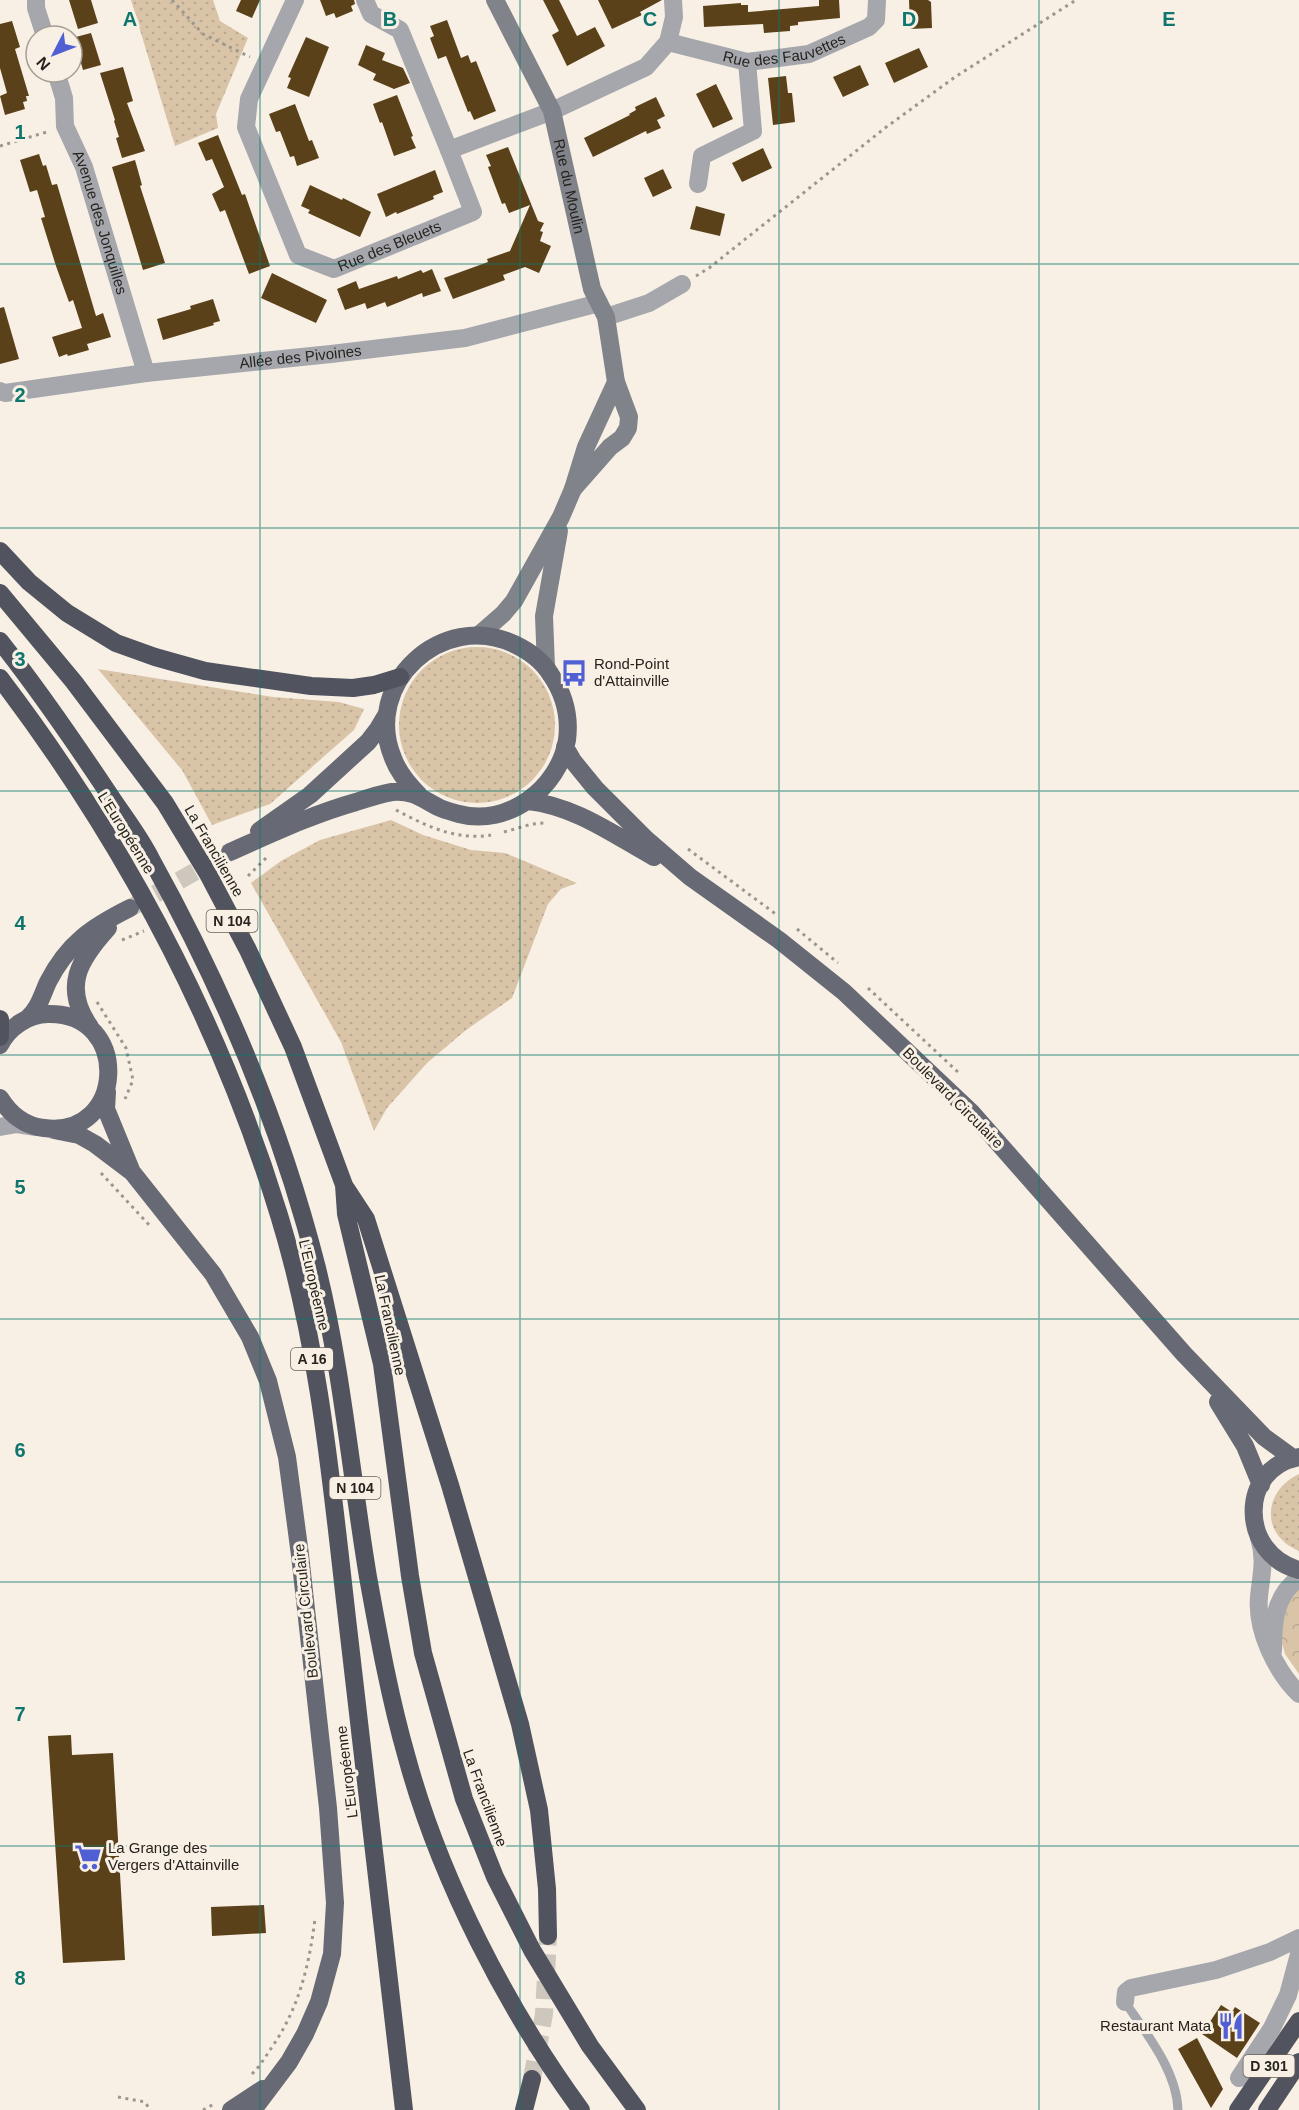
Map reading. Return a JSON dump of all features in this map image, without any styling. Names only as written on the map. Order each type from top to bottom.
[{"type":"highway","points":[[0,551],[29,582],[67,613],[116,643],[155,657],[206,671],[312,686],[353,688],[374,685],[400,677]]},
{"type":"highway","name":"La Francilienne","points":[[0,593],[116,737],[165,803],[208,874],[248,950],[293,1047],[344,1185],[346,1214],[382,1364],[410,1576],[423,1653],[464,1799],[495,1877],[532,1950],[590,2046],[638,2110]]},
{"type":"highway","name":"N 104","points":[[0,641],[89,764],[150,855],[213,980],[263,1101],[292,1181],[317,1268],[329,1324],[368,1576],[385,1667],[407,1759],[426,1819],[447,1871],[487,1957],[549,2068],[580,2110]]},
{"type":"highway","name":"L'Européenne","points":[[0,678],[48,744],[111,840],[170,944],[224,1061],[254,1137],[280,1218],[314,1367],[330,1479],[404,2110]]},
{"type":"highway","points":[[0,1019],[0,1037]]},
{"type":"highway","points":[[344,1185],[366,1219],[446,1474],[520,1724],[539,1810],[547,1889],[548,1936]]},
{"type":"highway","name":"D 301","points":[[1238,2110],[1299,2022]]},
{"type":"highway","name":"D 301","points":[[1267,2110],[1299,2062]]},
{"type":"highway","points":[[524,2110],[532,2079]]},
{"type":"main road","points":[[480,634],[504,639],[529,651],[546,667],[560,688],[567,712],[567,737],[557,768],[545,786],[528,801],[511,810],[487,816],[463,815],[440,808],[419,795],[406,781],[392,758],[387,736],[387,714],[391,695],[400,677],[412,662],[427,650],[444,641],[480,634]]},
{"type":"main road","points":[[387,714],[368,741],[310,795],[230,852],[330,809],[393,792],[419,795]]},
{"type":"main road","name":"Boulevard Circulaire","points":[[565,747],[583,774],[646,840],[690,877],[779,940],[844,992],[971,1112],[1184,1354],[1264,1437],[1296,1458]]},
{"type":"main road","name":"Boulevard Circulaire","points":[[528,801],[545,803],[575,813],[690,877]]},
{"type":"main road","points":[[0,1045],[14,1027],[28,1018],[39,1005],[48,982],[66,954],[88,932],[130,908],[108,928],[89,950],[78,968],[75,985],[77,997],[82,1014],[93,1031]]},
{"type":"main road","points":[[28,1018],[45,1014],[62,1014],[78,1020],[93,1031]]},
{"type":"main road","name":"Boulevard Circulaire","points":[[93,1031],[104,1046],[109,1064],[106,1109],[132,1172]]},
{"type":"main road","points":[[46,1129],[72,1126],[84,1120],[102,1100],[109,1083]]},
{"type":"main road","name":"Boulevard Circulaire","points":[[0,1098],[7,1109],[21,1121],[46,1129],[72,1133],[95,1144],[132,1172],[213,1274],[250,1337],[268,1381],[286,1457],[300,1555],[327,1797],[334,1903],[332,1954],[319,2002],[305,2034],[254,2110]]},
{"type":"main road","name":"Boulevard Circulaire","points":[[1184,1354],[1226,1413],[1251,1459],[1261,1485]]},
{"type":"main road","points":[[1296,1458],[1281,1464],[1269,1473],[1254,1502],[1254,1520],[1259,1538],[1269,1553],[1279,1561],[1299,1570]]},
{"type":"main road","name":"Boulevard Circulaire","points":[[224,2106],[274,2080]]},
{"type":"street","points":[[36,0],[41,24]]},
{"type":"street","name":"Rue des Bleuets","points":[[295,0],[249,99],[246,127],[298,255],[334,269],[473,212],[449,150]]},
{"type":"street","points":[[365,0],[371,14],[400,30],[449,150],[552,111],[646,67],[668,42],[674,17],[673,0]]},
{"type":"street","name":"Rue du Moulin","points":[[495,0],[552,111],[592,289],[602,310],[616,382],[629,417],[628,428],[622,438],[604,453],[573,489]]},
{"type":"street","name":"Rue des Fauvettes","points":[[668,42],[747,62],[809,54],[869,27],[876,20],[877,0]]},
{"type":"street","points":[[698,184],[702,156],[753,131],[747,62]]},
{"type":"street","name":"Avenue des Jonquilles","points":[[60,84],[64,98],[65,126],[84,167],[146,373]]},
{"type":"street","name":"Allée des Pivoines","points":[[0,392],[146,373],[465,338],[602,310],[649,303],[682,284]]},
{"type":"street","name":"Rue du Moulin","points":[[480,634],[503,614],[513,601],[561,517],[573,489],[586,447],[616,382]]},
{"type":"street","name":"Rue du Moulin","points":[[546,667],[544,616],[561,517]]},
{"type":"street","points":[[0,1127],[17,1124],[46,1129]]},
{"type":"street","points":[[1259,1538],[1264,1558],[1258,1613],[1263,1634],[1285,1676],[1299,1694]]},
{"type":"street","points":[[1274,1656],[1276,1608],[1283,1593],[1299,1578]]},
{"type":"street","points":[[1125,2002],[1126,1992],[1131,1988],[1216,1970],[1270,1952],[1299,1938]]},
{"type":"street","points":[[1239,2078],[1272,2028],[1288,1995],[1299,1954]]},
{"type":"lane","points":[[1125,2002],[1148,2036],[1167,2071],[1178,2097],[1178,2110]]},
{"type":"path","points":[[172,0],[204,34],[265,64]]},
{"type":"path","points":[[682,284],[709,268],[885,128],[937,90],[1076,0]]},
{"type":"path","points":[[0,146],[65,126]]},
{"type":"path","points":[[395,810],[429,828],[474,838],[507,832],[532,824],[547,823]]},
{"type":"path","points":[[248,876],[272,852]]},
{"type":"path","points":[[117,943],[146,930]]},
{"type":"path","points":[[94,998],[126,1048],[133,1080],[123,1104]]},
{"type":"path","points":[[95,1144],[87,1157],[151,1227]]},
{"type":"path","points":[[249,2077],[285,2029],[298,2001],[310,1955],[315,1913]]},
{"type":"path","points":[[118,2097],[145,2102],[150,2110]]},
{"type":"path","points":[[203,2110],[224,2106]]},
{"type":"green space","points":[[131,0],[213,0],[220,21],[248,38],[216,114],[218,128],[175,146]]},
{"type":"green space","points":[[477,647],[507,653],[532,670],[549,695],[555,725],[549,755],[532,780],[507,797],[477,803],[447,797],[422,780],[405,755],[399,725],[405,695],[422,670],[447,653]]},
{"type":"green space","points":[[98,669],[273,697],[339,702],[364,709],[354,730],[270,804],[212,825],[182,770]]},
{"type":"green space","points":[[391,820],[423,835],[471,850],[505,853],[577,883],[561,889],[548,904],[512,998],[466,1030],[427,1063],[387,1108],[374,1131],[341,1042],[251,883],[281,861],[320,840]]},
{"type":"green space","points":[[1299,1474],[1299,1551],[1286,1544],[1277,1535],[1272,1524],[1271,1513],[1278,1491]]},
{"type":"green space","points":[[1299,1589],[1299,1674],[1285,1654],[1280,1636],[1287,1603]]},
{"type":"building","points":[[69,0],[91,0],[98,23],[84,27],[84,24],[76,24]]},
{"type":"building","points":[[241,0],[260,0],[252,18],[236,11]]},
{"type":"building","points":[[320,0],[354,0],[355,4],[351,6],[353,11],[336,18],[334,13],[326,16]]},
{"type":"building","points":[[543,0],[559,0],[577,36],[595,27],[605,46],[567,66],[552,35],[559,31]]},
{"type":"building","points":[[598,0],[662,0],[640,12],[642,15],[612,29]]},
{"type":"building","points":[[819,0],[839,0],[840,18],[798,22],[798,25],[790,26],[790,31],[764,33],[763,24],[704,27],[703,6],[741,3],[741,5],[748,5],[748,12],[819,6]]},
{"type":"building","points":[[909,0],[931,2],[932,28],[910,29]]},
{"type":"building","points":[[447,20],[461,58],[468,55],[471,63],[476,61],[496,111],[474,120],[470,111],[468,112],[446,56],[438,59],[430,38],[434,36],[430,26]]},
{"type":"building","points":[[12,21],[20,47],[15,49],[29,96],[26,96],[27,101],[23,102],[25,109],[5,115],[0,96],[7,93],[0,68],[0,24]]},
{"type":"building","points":[[91,33],[101,65],[84,70],[84,35]]},
{"type":"building","points":[[306,37],[329,47],[309,97],[287,88],[291,78],[288,77]]},
{"type":"building","points":[[366,45],[385,53],[382,60],[403,68],[410,83],[394,89],[373,80],[376,74],[358,65]]},
{"type":"building","points":[[919,48],[928,67],[894,83],[885,63]]},
{"type":"building","points":[[860,65],[869,85],[843,97],[833,77]]},
{"type":"building","points":[[123,67],[133,101],[127,103],[145,151],[122,158],[116,138],[119,137],[115,120],[100,73]]},
{"type":"building","points":[[786,76],[788,93],[792,93],[795,122],[773,125],[768,78]]},
{"type":"building","points":[[716,84],[733,119],[713,128],[696,94]]},
{"type":"building","points":[[397,95],[416,148],[394,156],[373,104]]},
{"type":"building","points":[[656,97],[665,116],[657,120],[661,128],[647,134],[646,131],[593,157],[584,138],[630,115],[636,110],[635,107]]},
{"type":"building","points":[[295,104],[309,141],[312,140],[319,158],[297,166],[294,156],[290,157],[280,131],[276,132],[269,114]]},
{"type":"building","points":[[218,135],[242,195],[245,194],[270,266],[249,274],[225,210],[220,212],[212,194],[224,187],[212,159],[206,161],[198,143]]},
{"type":"building","points":[[508,147],[538,221],[544,223],[540,231],[543,232],[540,241],[551,246],[539,273],[525,267],[503,275],[505,280],[453,299],[444,278],[488,262],[487,259],[510,251],[530,205],[509,213],[505,203],[502,204],[494,183],[486,155]]},
{"type":"building","points":[[763,148],[772,168],[742,182],[732,163]]},
{"type":"building","points":[[39,154],[43,166],[46,165],[52,185],[57,184],[96,316],[103,313],[111,337],[87,344],[89,350],[68,356],[67,354],[59,357],[52,337],[82,328],[73,300],[69,302],[56,266],[41,218],[45,217],[37,190],[30,192],[20,160]]},
{"type":"building","points":[[135,160],[142,185],[140,186],[165,263],[143,270],[112,167]]},
{"type":"building","points":[[663,169],[672,188],[653,197],[644,178]]},
{"type":"building","points":[[435,170],[443,192],[433,196],[434,199],[386,217],[377,194]]},
{"type":"building","points":[[310,185],[371,212],[360,237],[308,213],[310,210],[301,206]]},
{"type":"building","points":[[696,206],[725,214],[720,236],[690,229]]},
{"type":"building","points":[[432,269],[441,291],[423,297],[422,293],[387,307],[385,302],[367,309],[365,303],[345,310],[337,289],[356,281],[359,289],[397,276],[398,279],[421,270],[423,273]]},
{"type":"building","points":[[272,273],[327,300],[316,323],[261,298]]},
{"type":"building","points":[[213,299],[220,321],[213,323],[214,325],[163,340],[157,319],[191,309],[190,306]]},
{"type":"building","points":[[4,307],[19,359],[0,364],[0,308]]},
{"type":"building","name":"La Grange des Vergers d'Attainville","points":[[71,1735],[72,1755],[113,1753],[125,1960],[63,1963],[48,1736]]},
{"type":"building","points":[[264,1905],[266,1933],[212,1936],[211,1907]]},
{"type":"building","points":[[1221,2005],[1232,2012],[1235,2007],[1260,2023],[1237,2058],[1202,2034]]},
{"type":"building","points":[[1197,2038],[1223,2089],[1211,2108],[1178,2049]]},
{"type":"tunnel","points":[[132,907],[230,852]]},
{"type":"tunnel","points":[[532,2079],[544,2014],[548,1936]]},
{"type":"place","name":"Rond-Point d'Attainville","points":[[574,673]]},
{"type":"place","name":"La Grange des Vergers d'Attainville","points":[[88,1857]]},
{"type":"place","name":"Restaurant Mata","points":[[1231,2026]]}]
